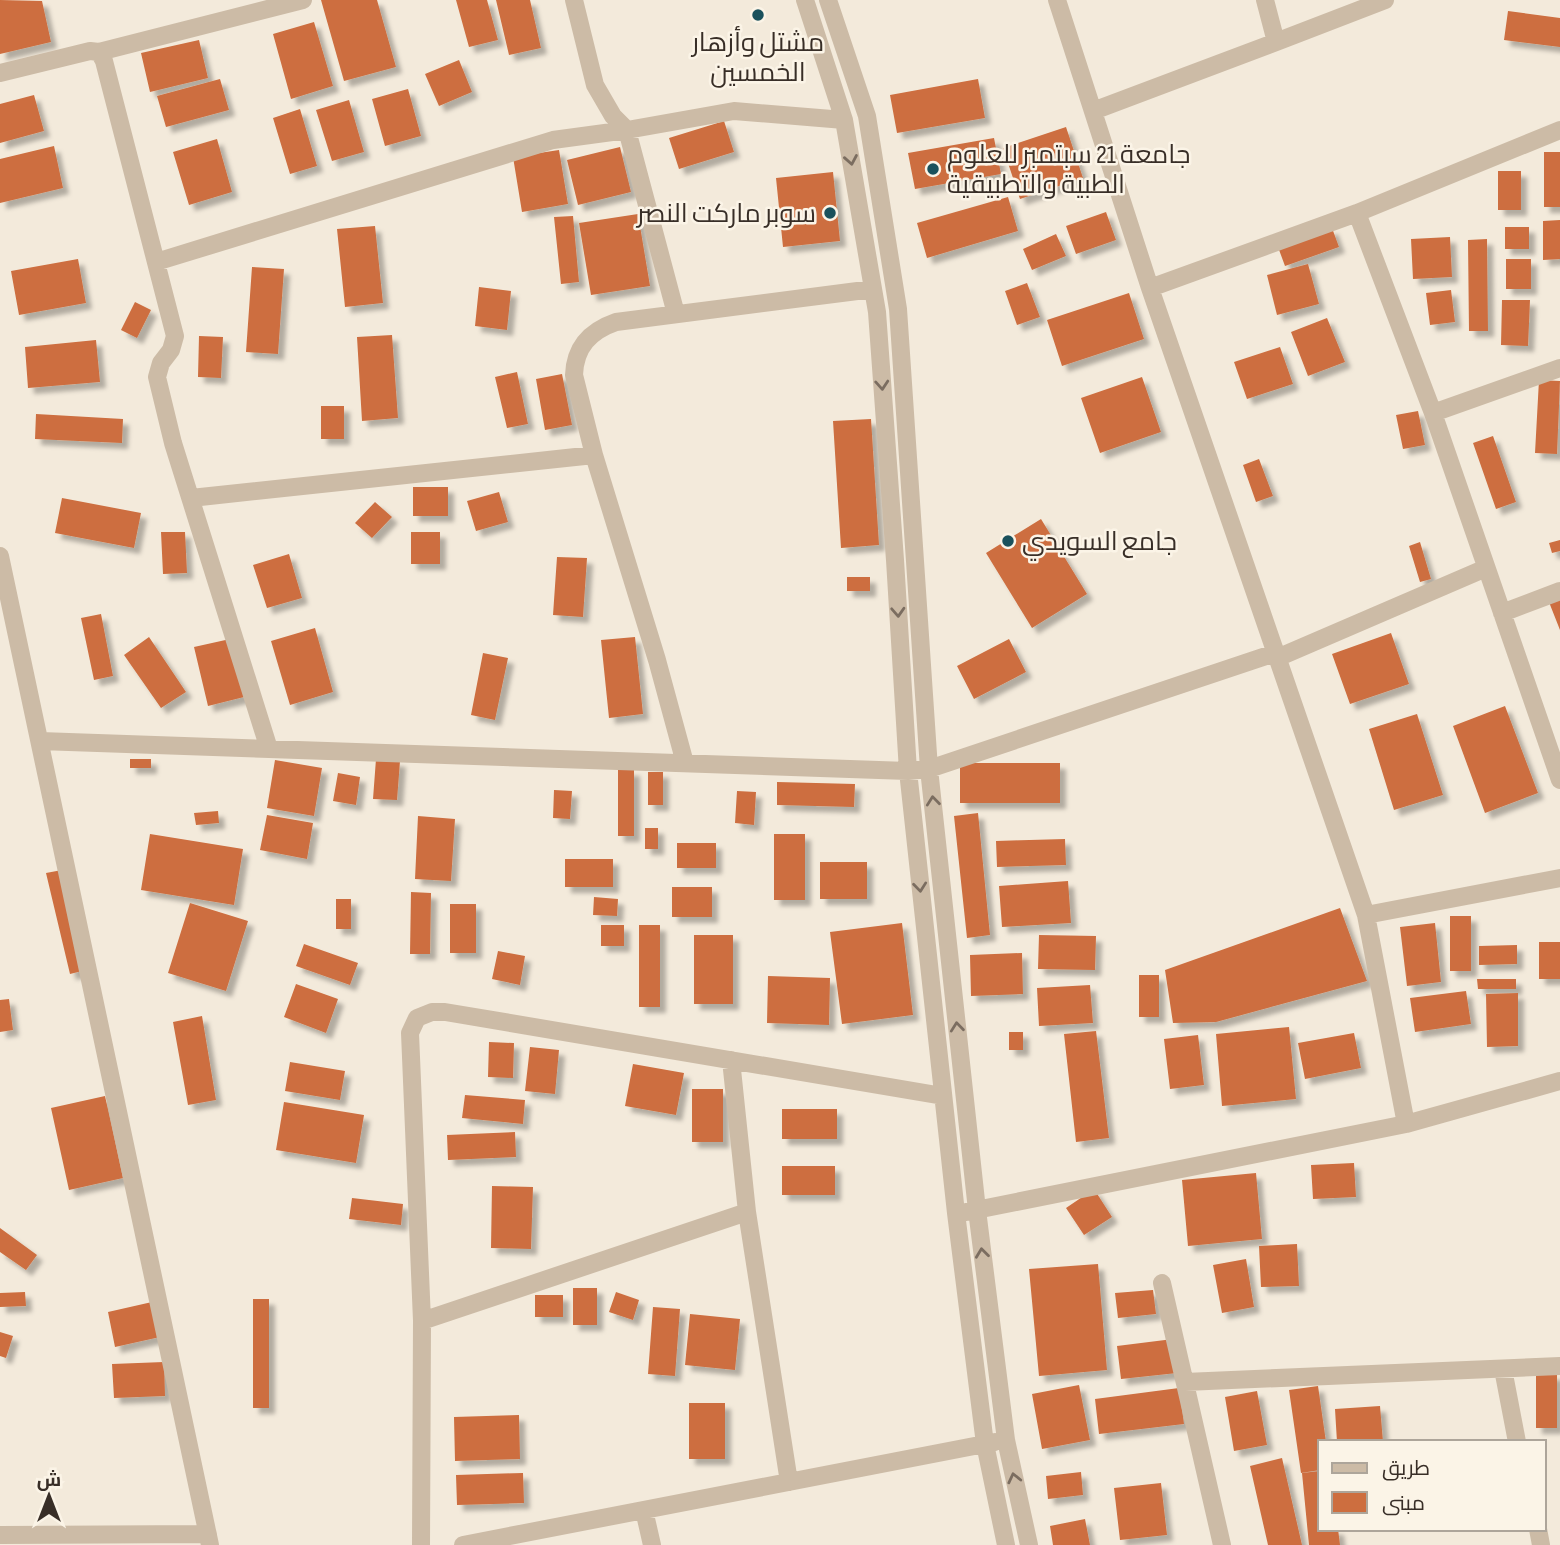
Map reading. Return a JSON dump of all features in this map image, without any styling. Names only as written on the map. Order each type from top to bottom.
[{"type":"street","points":[[0,73],[90,51],[99,52],[303,0]]},
{"type":"street","points":[[574,0],[595,85],[613,116],[627,130],[676,314]]},
{"type":"street","points":[[805,0],[844,120],[877,312],[908,771],[956,1213],[985,1444],[1006,1545]]},
{"type":"street","points":[[828,0],[867,116],[898,309],[929,769],[977,1210],[1006,1440],[1029,1545]]},
{"type":"street","points":[[1057,0],[1150,288],[1366,915],[1406,1124]]},
{"type":"street","points":[[1265,0],[1276,43]]},
{"type":"street","points":[[1093,111],[1385,0]]},
{"type":"street","points":[[99,52],[104,61],[175,336],[157,377],[173,443],[269,749]]},
{"type":"street","points":[[156,262],[553,140],[734,111],[844,120]]},
{"type":"street","points":[[1150,288],[1357,213],[1560,130]]},
{"type":"street","points":[[1357,213],[1433,413],[1560,780]]},
{"type":"street","points":[[685,763],[657,660],[594,455],[574,374],[574,362],[578,352],[593,334],[616,322],[873,289]]},
{"type":"street","points":[[1433,413],[1560,368]]},
{"type":"street","points":[[191,498],[594,455]]},
{"type":"street","points":[[0,556],[209,1540],[0,1535]]},
{"type":"street","points":[[40,741],[908,771],[929,769],[1276,656],[1486,568]]},
{"type":"street","points":[[1502,612],[1560,591]]},
{"type":"street","points":[[1366,915],[1560,878]]},
{"type":"street","points":[[421,1545],[422,1321],[410,1032],[417,1018],[432,1012],[445,1012],[943,1096]]},
{"type":"street","points":[[731,1060],[747,1212],[789,1482]]},
{"type":"street","points":[[956,1213],[1406,1124],[1560,1081]]},
{"type":"street","points":[[422,1321],[747,1212]]},
{"type":"street","points":[[1162,1283],[1222,1545]]},
{"type":"street","points":[[1185,1382],[1560,1366]]},
{"type":"street","points":[[1503,1369],[1517,1440]]},
{"type":"street","points":[[463,1545],[1006,1440]]},
{"type":"street","points":[[644,1510],[652,1545]]},
{"type":"building","points":[[0,0],[42,1],[51,42],[0,54]]},
{"type":"building","points":[[321,0],[377,0],[396,67],[344,81]]},
{"type":"building","points":[[456,0],[487,0],[498,40],[469,47]]},
{"type":"building","points":[[496,0],[530,0],[541,48],[509,55]]},
{"type":"building","points":[[1508,11],[1560,18],[1560,47],[1504,40]]},
{"type":"building","points":[[314,22],[333,86],[291,99],[273,34]]},
{"type":"building","points":[[199,40],[208,78],[150,92],[141,53]]},
{"type":"building","points":[[459,60],[472,92],[439,106],[425,74]]},
{"type":"building","points":[[220,79],[229,110],[166,127],[157,96]]},
{"type":"building","points":[[978,79],[985,118],[897,133],[890,95]]},
{"type":"building","points":[[408,89],[421,136],[385,146],[372,99]]},
{"type":"building","points":[[34,95],[44,131],[0,143],[0,104]]},
{"type":"building","points":[[349,100],[364,152],[332,161],[316,110]]},
{"type":"building","points":[[300,109],[317,166],[290,174],[273,118]]},
{"type":"building","points":[[724,121],[734,152],[679,169],[669,138]]},
{"type":"building","points":[[1066,127],[1083,178],[1020,199],[1003,148]]},
{"type":"building","points":[[994,138],[1001,174],[915,189],[908,153]]},
{"type":"building","points":[[217,139],[232,192],[189,205],[173,152]]},
{"type":"building","points":[[54,146],[63,188],[0,203],[0,159]]},
{"type":"building","points":[[620,147],[631,192],[578,205],[567,160]]},
{"type":"building","points":[[559,150],[568,204],[522,212],[513,157]]},
{"type":"building","points":[[1544,152],[1560,152],[1560,207],[1544,207]]},
{"type":"building","points":[[1498,171],[1521,171],[1521,210],[1498,210]]},
{"type":"building","points":[[833,172],[840,241],[783,247],[776,178]]},
{"type":"building","points":[[1008,197],[1018,231],[927,258],[917,223]]},
{"type":"building","points":[[1106,212],[1116,240],[1076,254],[1066,226]]},
{"type":"building","points":[[638,214],[650,286],[591,295],[579,223]]},
{"type":"building","points":[[573,216],[579,282],[561,284],[554,217]]},
{"type":"building","points":[[1560,220],[1560,259],[1543,260],[1543,221]]},
{"type":"building","points":[[375,226],[383,303],[345,307],[337,229]]},
{"type":"building","points":[[1505,227],[1529,227],[1529,249],[1505,249]]},
{"type":"building","points":[[1332,228],[1339,247],[1285,266],[1278,247]]},
{"type":"building","points":[[1056,234],[1066,256],[1032,270],[1023,249]]},
{"type":"building","points":[[1450,237],[1452,277],[1413,279],[1411,239]]},
{"type":"building","points":[[1487,239],[1488,331],[1469,331],[1468,240]]},
{"type":"building","points":[[78,259],[86,303],[19,315],[11,271]]},
{"type":"building","points":[[1506,259],[1531,259],[1531,289],[1506,289]]},
{"type":"building","points":[[1308,264],[1319,304],[1277,315],[1267,275]]},
{"type":"building","points":[[252,267],[284,269],[278,354],[246,352]]},
{"type":"building","points":[[1027,283],[1040,317],[1017,325],[1005,291]]},
{"type":"building","points":[[479,287],[511,291],[507,330],[475,326]]},
{"type":"building","points":[[1451,290],[1455,322],[1430,325],[1426,293]]},
{"type":"building","points":[[1129,293],[1144,339],[1062,366],[1047,320]]},
{"type":"building","points":[[1502,300],[1530,300],[1528,346],[1501,345]]},
{"type":"building","points":[[135,302],[151,310],[137,338],[121,330]]},
{"type":"building","points":[[1327,318],[1345,362],[1308,376],[1291,332]]},
{"type":"building","points":[[392,335],[398,418],[362,421],[357,337]]},
{"type":"building","points":[[199,336],[223,337],[221,378],[198,377]]},
{"type":"building","points":[[96,340],[100,382],[28,388],[25,347]]},
{"type":"building","points":[[1280,347],[1293,384],[1247,399],[1234,362]]},
{"type":"building","points":[[517,372],[528,424],[507,428],[495,377]]},
{"type":"building","points":[[562,374],[572,425],[545,430],[536,379]]},
{"type":"building","points":[[1142,377],[1161,432],[1100,453],[1081,398]]},
{"type":"building","points":[[1539,380],[1560,381],[1557,454],[1535,453]]},
{"type":"building","points":[[321,406],[344,406],[344,439],[321,439]]},
{"type":"building","points":[[1418,411],[1425,445],[1403,449],[1396,415]]},
{"type":"building","points":[[36,414],[123,419],[122,443],[35,439]]},
{"type":"building","points":[[871,419],[879,545],[841,548],[833,421]]},
{"type":"building","points":[[1493,436],[1516,502],[1496,509],[1473,443]]},
{"type":"building","points":[[1259,459],[1273,496],[1256,502],[1243,465]]},
{"type":"building","points":[[413,487],[448,487],[448,516],[413,516]]},
{"type":"building","points":[[499,492],[508,522],[476,531],[467,501]]},
{"type":"building","points":[[62,498],[141,513],[134,548],[55,533]]},
{"type":"building","points":[[375,502],[392,517],[372,538],[355,523]]},
{"type":"building","points":[[1041,519],[1087,594],[1032,628],[986,553]]},
{"type":"building","points":[[161,532],[185,532],[187,573],[163,574]]},
{"type":"building","points":[[411,532],[440,532],[440,564],[411,564]]},
{"type":"building","points":[[1560,540],[1560,551],[1552,553],[1549,543]]},
{"type":"building","points":[[1420,542],[1431,579],[1420,582],[1409,546]]},
{"type":"building","points":[[289,554],[302,598],[267,608],[253,565]]},
{"type":"building","points":[[557,557],[587,558],[583,617],[553,615]]},
{"type":"building","points":[[847,577],[870,577],[870,591],[847,591]]},
{"type":"building","points":[[1560,592],[1560,630],[1547,597]]},
{"type":"building","points":[[101,614],[113,676],[94,680],[81,618]]},
{"type":"building","points":[[315,628],[333,692],[290,705],[271,641]]},
{"type":"building","points":[[1391,633],[1409,684],[1350,704],[1332,654]]},
{"type":"building","points":[[149,637],[186,692],[161,708],[124,655]]},
{"type":"building","points":[[635,637],[643,714],[609,718],[601,640]]},
{"type":"building","points":[[230,639],[244,697],[208,706],[194,647]]},
{"type":"building","points":[[1009,639],[1026,672],[974,699],[957,666]]},
{"type":"building","points":[[483,653],[508,658],[495,720],[471,715]]},
{"type":"building","points":[[1505,706],[1538,793],[1485,813],[1453,726]]},
{"type":"building","points":[[1417,714],[1443,795],[1394,810],[1369,729]]},
{"type":"building","points":[[130,759],[151,759],[151,768],[130,768]]},
{"type":"building","points":[[376,759],[400,761],[397,800],[373,799]]},
{"type":"building","points":[[275,760],[322,768],[314,816],[267,808]]},
{"type":"building","points":[[960,763],[1060,763],[1060,803],[960,803]]},
{"type":"building","points":[[618,770],[634,770],[634,836],[618,836]]},
{"type":"building","points":[[648,772],[663,772],[663,805],[648,805]]},
{"type":"building","points":[[338,773],[360,777],[356,805],[333,801]]},
{"type":"building","points":[[777,782],[855,784],[854,807],[777,805]]},
{"type":"building","points":[[554,790],[572,791],[570,819],[553,818]]},
{"type":"building","points":[[737,791],[756,792],[754,825],[735,823]]},
{"type":"building","points":[[218,811],[219,823],[196,825],[194,813]]},
{"type":"building","points":[[978,813],[990,935],[967,938],[954,816]]},
{"type":"building","points":[[267,815],[313,823],[307,859],[260,850]]},
{"type":"building","points":[[418,816],[455,819],[451,881],[415,879]]},
{"type":"building","points":[[645,828],[658,828],[658,849],[645,849]]},
{"type":"building","points":[[150,834],[243,849],[234,905],[141,890]]},
{"type":"building","points":[[774,834],[805,834],[805,900],[774,900]]},
{"type":"building","points":[[1065,839],[1066,865],[997,867],[996,841]]},
{"type":"building","points":[[677,843],[716,843],[716,868],[677,868]]},
{"type":"building","points":[[565,859],[613,859],[613,887],[565,887]]},
{"type":"building","points":[[820,862],[867,862],[867,899],[820,899]]},
{"type":"building","points":[[62,870],[86,970],[70,974],[46,873]]},
{"type":"building","points":[[1068,881],[1071,923],[1002,927],[999,886]]},
{"type":"building","points":[[672,887],[712,887],[712,917],[672,917]]},
{"type":"building","points":[[411,892],[431,893],[430,954],[410,954]]},
{"type":"building","points":[[594,897],[618,899],[617,916],[593,915]]},
{"type":"building","points":[[336,899],[351,899],[351,929],[336,929]]},
{"type":"building","points":[[190,903],[248,921],[226,991],[168,973]]},
{"type":"building","points":[[450,904],[476,904],[476,953],[450,953]]},
{"type":"building","points":[[1340,908],[1367,981],[1216,1022],[1173,1023],[1165,970]]},
{"type":"building","points":[[1450,916],[1471,916],[1471,971],[1450,971]]},
{"type":"building","points":[[902,923],[913,1015],[842,1024],[830,932]]},
{"type":"building","points":[[1435,923],[1441,982],[1407,986],[1400,927]]},
{"type":"building","points":[[601,925],[624,925],[624,946],[601,946]]},
{"type":"building","points":[[639,925],[660,925],[660,1007],[639,1007]]},
{"type":"building","points":[[694,935],[733,935],[733,1004],[694,1004]]},
{"type":"building","points":[[1039,935],[1096,936],[1095,970],[1038,969]]},
{"type":"building","points":[[1539,942],[1560,942],[1560,979],[1539,979]]},
{"type":"building","points":[[304,944],[358,963],[350,985],[296,966]]},
{"type":"building","points":[[1517,945],[1517,964],[1479,965],[1479,946]]},
{"type":"building","points":[[498,951],[525,956],[520,985],[492,979]]},
{"type":"building","points":[[1022,953],[1023,994],[971,996],[970,955]]},
{"type":"building","points":[[1139,975],[1159,975],[1159,1017],[1139,1017]]},
{"type":"building","points":[[768,976],[830,978],[829,1025],[767,1023]]},
{"type":"building","points":[[1477,979],[1516,979],[1516,989],[1478,989]]},
{"type":"building","points":[[296,984],[338,999],[326,1033],[284,1017]]},
{"type":"building","points":[[1090,985],[1093,1023],[1039,1026],[1037,988]]},
{"type":"building","points":[[1466,991],[1471,1024],[1415,1032],[1410,998]]},
{"type":"building","points":[[1518,993],[1518,1046],[1487,1047],[1486,994]]},
{"type":"building","points":[[9,999],[13,1030],[0,1032],[0,1000]]},
{"type":"building","points":[[202,1016],[216,1100],[188,1105],[173,1022]]},
{"type":"building","points":[[1289,1027],[1296,1099],[1222,1106],[1216,1034]]},
{"type":"building","points":[[1096,1031],[1109,1138],[1076,1142],[1064,1034]]},
{"type":"building","points":[[1009,1032],[1023,1032],[1023,1050],[1009,1050]]},
{"type":"building","points":[[1354,1033],[1361,1068],[1305,1079],[1298,1043]]},
{"type":"building","points":[[1198,1035],[1204,1085],[1170,1089],[1164,1039]]},
{"type":"building","points":[[489,1042],[514,1043],[513,1078],[488,1077]]},
{"type":"building","points":[[530,1047],[559,1050],[555,1094],[525,1091]]},
{"type":"building","points":[[290,1062],[345,1071],[340,1100],[285,1091]]},
{"type":"building","points":[[633,1064],[684,1073],[676,1115],[625,1106]]},
{"type":"building","points":[[692,1089],[723,1089],[723,1142],[692,1142]]},
{"type":"building","points":[[465,1095],[525,1100],[523,1124],[462,1118]]},
{"type":"building","points":[[105,1096],[123,1178],[69,1190],[51,1108]]},
{"type":"building","points":[[284,1102],[364,1115],[356,1163],[276,1150]]},
{"type":"building","points":[[782,1109],[837,1109],[837,1139],[782,1139]]},
{"type":"building","points":[[515,1132],[516,1157],[448,1160],[447,1135]]},
{"type":"building","points":[[1354,1163],[1356,1197],[1313,1199],[1311,1165]]},
{"type":"building","points":[[782,1166],[835,1166],[835,1195],[782,1195]]},
{"type":"building","points":[[1256,1173],[1262,1239],[1188,1246],[1182,1180]]},
{"type":"building","points":[[492,1186],[533,1187],[531,1249],[491,1248]]},
{"type":"building","points":[[1094,1189],[1112,1217],[1084,1235],[1066,1208]]},
{"type":"building","points":[[352,1198],[403,1204],[401,1225],[349,1219]]},
{"type":"building","points":[[0,1228],[37,1255],[26,1270],[0,1252]]},
{"type":"building","points":[[1297,1244],[1299,1286],[1261,1287],[1259,1246]]},
{"type":"building","points":[[1246,1259],[1254,1307],[1222,1313],[1213,1265]]},
{"type":"building","points":[[1098,1264],[1107,1370],[1039,1376],[1029,1269]]},
{"type":"building","points":[[573,1288],[597,1288],[597,1325],[573,1325]]},
{"type":"building","points":[[1153,1290],[1156,1314],[1118,1318],[1115,1293]]},
{"type":"building","points":[[25,1292],[26,1306],[0,1307],[0,1293]]},
{"type":"building","points":[[616,1292],[639,1300],[633,1320],[609,1312]]},
{"type":"building","points":[[535,1295],[563,1295],[563,1317],[535,1317]]},
{"type":"building","points":[[253,1299],[269,1299],[269,1408],[253,1408]]},
{"type":"building","points":[[152,1302],[160,1337],[115,1347],[108,1312]]},
{"type":"building","points":[[653,1307],[680,1309],[675,1376],[648,1374]]},
{"type":"building","points":[[690,1314],[740,1319],[735,1370],[685,1365]]},
{"type":"building","points":[[0,1332],[13,1336],[6,1358],[0,1356]]},
{"type":"building","points":[[1173,1339],[1177,1373],[1121,1379],[1117,1346]]},
{"type":"building","points":[[164,1362],[165,1396],[114,1398],[112,1364]]},
{"type":"building","points":[[1536,1374],[1557,1374],[1557,1428],[1536,1428]]},
{"type":"building","points":[[1079,1385],[1090,1440],[1042,1449],[1032,1394]]},
{"type":"building","points":[[1318,1386],[1326,1440],[1318,1440],[1318,1470],[1301,1473],[1289,1390]]},
{"type":"building","points":[[1179,1388],[1184,1424],[1099,1434],[1095,1399]]},
{"type":"building","points":[[1257,1391],[1267,1445],[1234,1451],[1225,1397]]},
{"type":"building","points":[[689,1403],[725,1403],[725,1459],[689,1459]]},
{"type":"building","points":[[1380,1406],[1383,1440],[1337,1440],[1335,1409]]},
{"type":"building","points":[[519,1415],[520,1459],[455,1461],[454,1417]]},
{"type":"building","points":[[1282,1458],[1302,1545],[1268,1545],[1250,1466]]},
{"type":"building","points":[[1318,1471],[1318,1531],[1338,1531],[1340,1545],[1309,1545],[1302,1473]]},
{"type":"building","points":[[1081,1472],[1083,1495],[1048,1499],[1046,1476]]},
{"type":"building","points":[[523,1473],[524,1503],[457,1505],[456,1475]]},
{"type":"building","points":[[1161,1483],[1167,1535],[1120,1540],[1114,1488]]},
{"type":"building","points":[[1085,1519],[1090,1545],[1053,1545],[1050,1526]]},
{"type":"place","name":"مشتل وأزهار الخمسين","points":[[758,15]]},
{"type":"place","name":"جامعة 21 سبتمبر للعلوم الطبية والتطبيقية","points":[[933,169]]},
{"type":"place","name":"سوبر ماركت النصر","points":[[830,213]]},
{"type":"place","name":"جامع السويدي","points":[[1008,541]]}]
